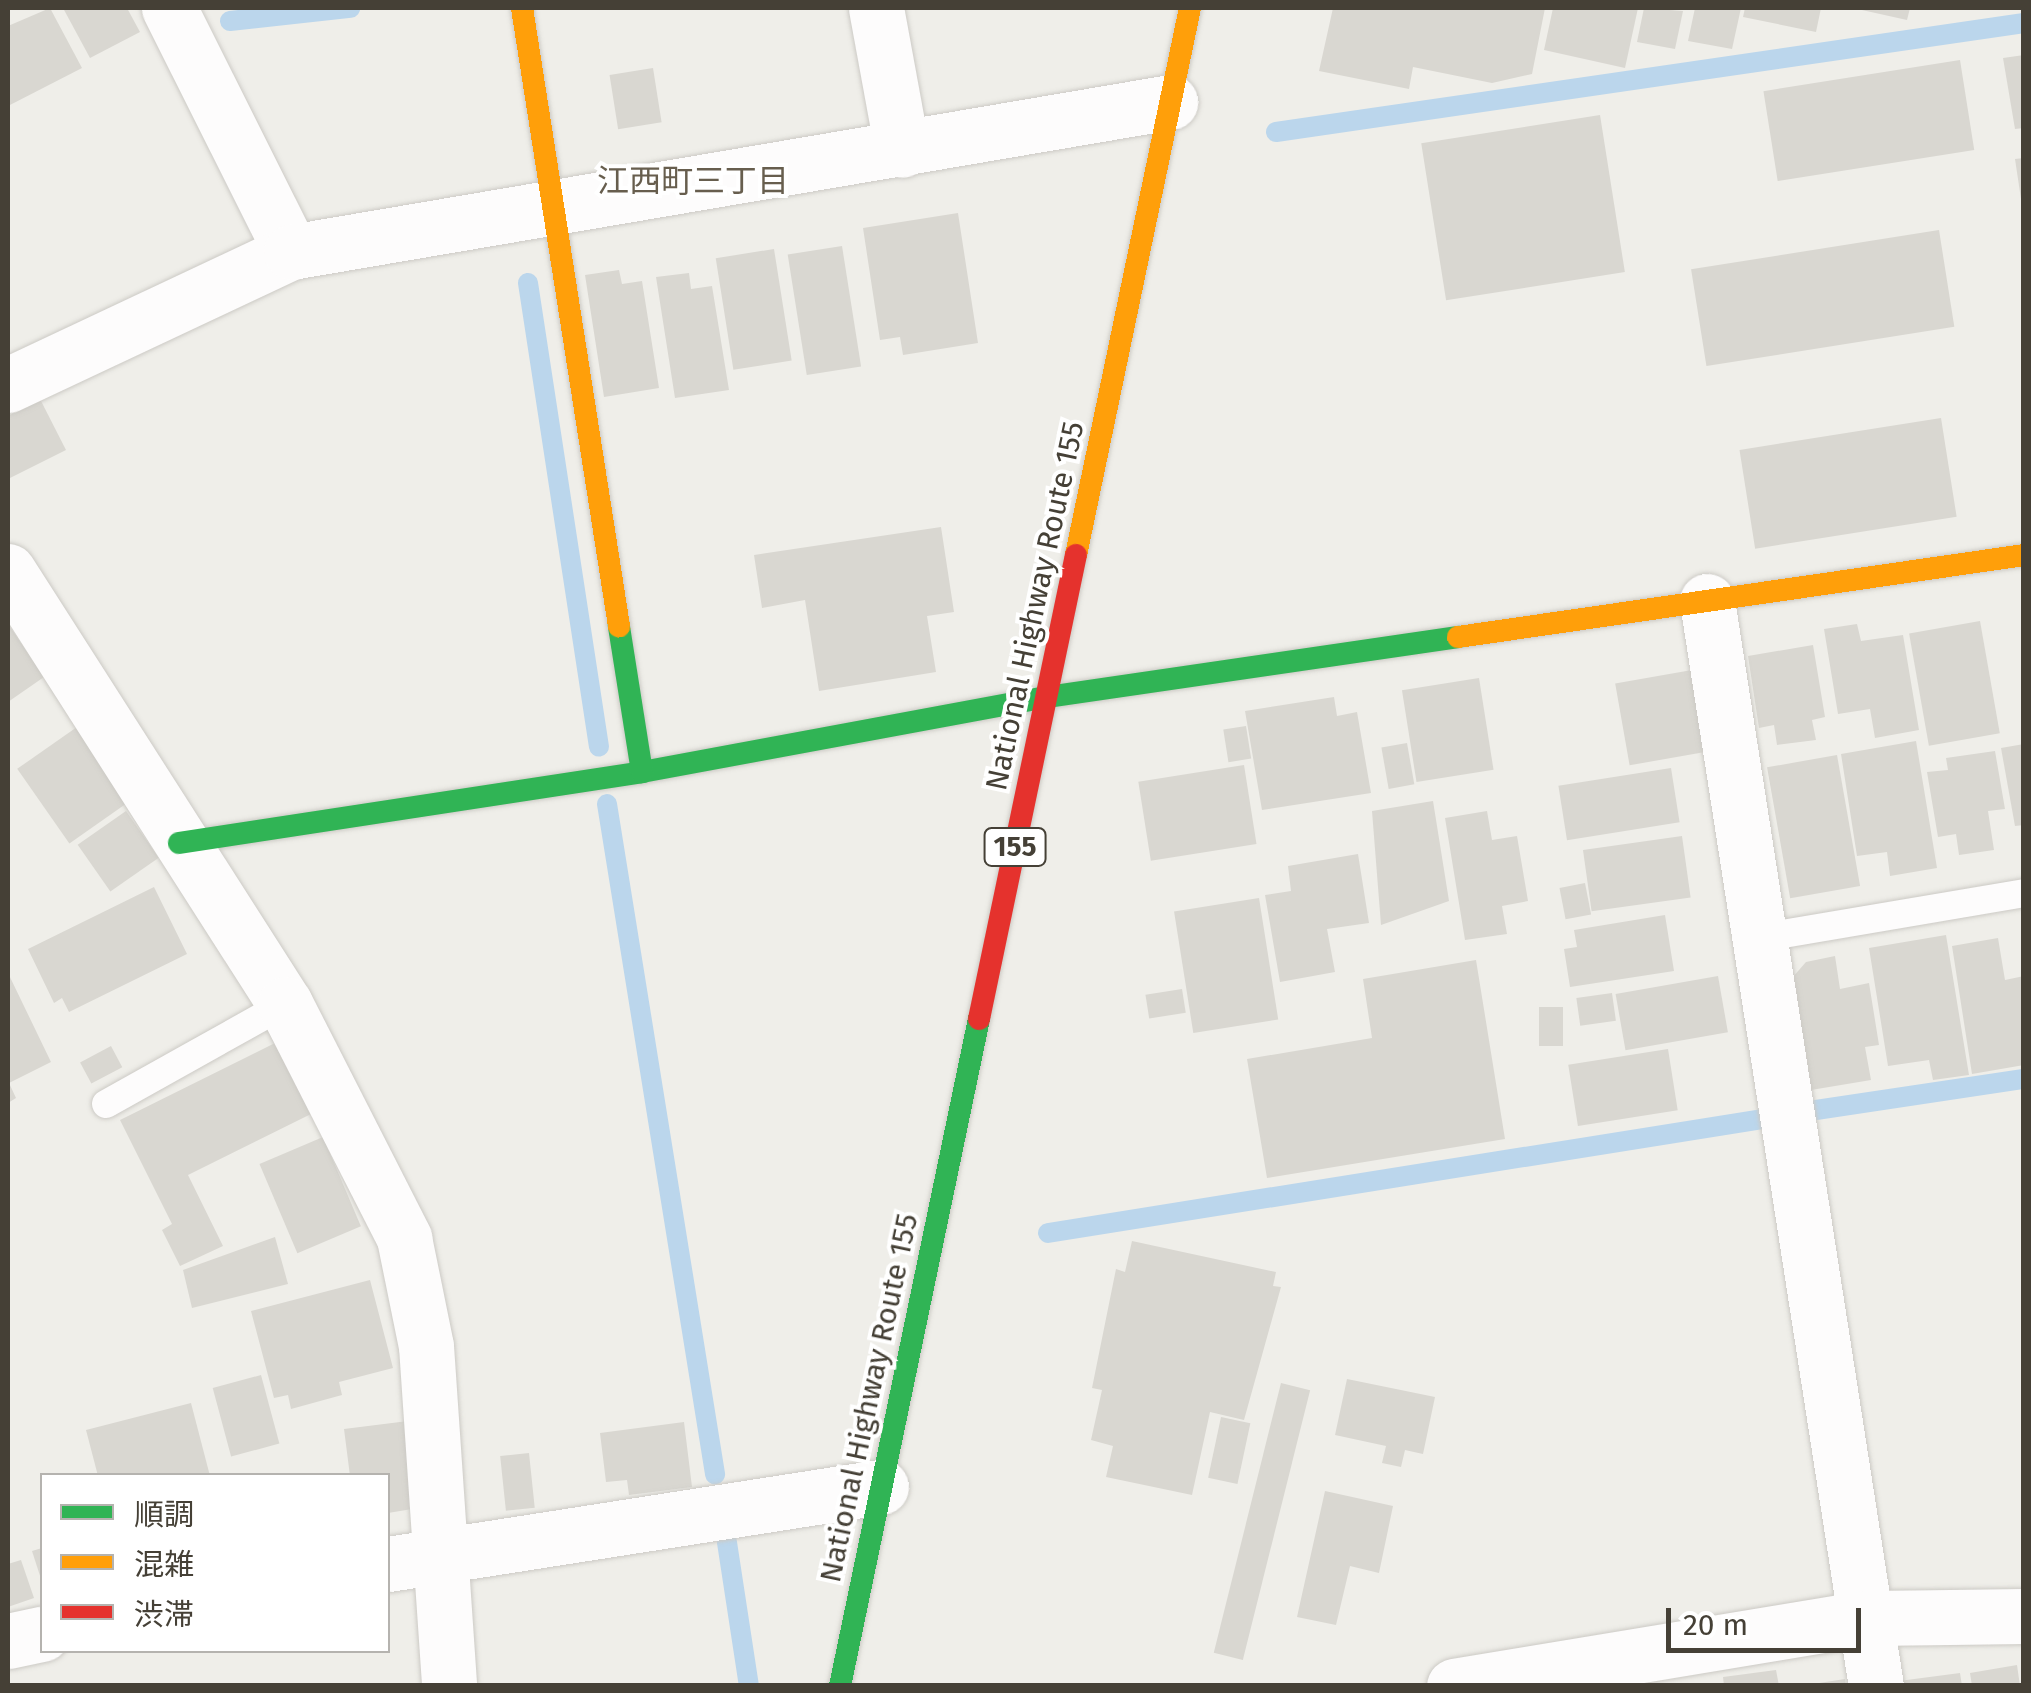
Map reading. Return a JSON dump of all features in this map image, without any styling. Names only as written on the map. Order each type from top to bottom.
[{"type":"main road","points":[[522,8],[642,772]]},
{"type":"main road","name":"National Highway Route 155","points":[[840,1686],[1190,8]]},
{"type":"main road","points":[[179,843],[642,772],[1046,697],[2024,554]]},
{"type":"street","points":[[168,8],[291,252]]},
{"type":"street","points":[[876,8],[902,150]]},
{"type":"street","points":[[8,386],[291,252],[554,213],[1170,102]]},
{"type":"street","points":[[8,571],[285,1004],[404,1238],[426,1346],[446,1552],[450,1686]]},
{"type":"street","points":[[1707,601],[1876,1686]]},
{"type":"street","points":[[390,1564],[881,1487]]},
{"type":"street","points":[[1454,1686],[1569,1676],[1866,1618],[2024,1616]]},
{"type":"street","points":[[8,1641],[40,1634]]},
{"type":"lane","points":[[1760,938],[2024,893]]},
{"type":"lane","points":[[106,1104],[285,1004]]},
{"type":"building","points":[[50,8],[82,68],[8,106],[8,26]]},
{"type":"building","points":[[63,8],[127,8],[140,32],[90,58]]},
{"type":"building","points":[[1333,8],[1545,8],[1532,74],[1492,83],[1413,67],[1409,89],[1319,71]]},
{"type":"building","points":[[1553,8],[1638,8],[1625,68],[1544,50]]},
{"type":"building","points":[[1644,8],[1683,11],[1675,49],[1637,42]]},
{"type":"building","points":[[1695,8],[1741,8],[1732,49],[1688,41]]},
{"type":"building","points":[[1745,8],[1821,8],[1816,32],[1743,17]]},
{"type":"building","points":[[1853,8],[1910,8],[1907,20]]},
{"type":"building","points":[[2024,55],[2024,128],[2015,129],[2003,58]]},
{"type":"building","points":[[1960,60],[1974,150],[1778,181],[1763,91]]},
{"type":"building","points":[[653,68],[662,122],[618,129],[610,75]]},
{"type":"building","points":[[1600,115],[1625,272],[1446,300],[1421,143]]},
{"type":"building","points":[[2024,158],[2024,199],[2021,199],[2015,159]]},
{"type":"building","points":[[958,213],[978,343],[903,355],[900,337],[880,340],[863,228]]},
{"type":"building","points":[[1939,230],[1954,327],[1706,366],[1691,269]]},
{"type":"building","points":[[842,246],[861,366],[807,375],[788,255]]},
{"type":"building","points":[[774,249],[792,361],[733,370],[716,258]]},
{"type":"building","points":[[619,270],[622,284],[642,281],[659,388],[604,397],[585,275]]},
{"type":"building","points":[[689,273],[691,289],[712,286],[729,390],[675,398],[656,277]]},
{"type":"building","points":[[40,399],[66,450],[8,479],[8,416]]},
{"type":"building","points":[[1941,418],[1957,517],[1755,549],[1740,450]]},
{"type":"building","points":[[941,527],[954,612],[927,616],[936,672],[819,691],[805,600],[762,608],[754,555]]},
{"type":"building","points":[[1980,621],[2000,733],[1929,746],[1909,634]]},
{"type":"building","points":[[8,624],[44,677],[8,702]]},
{"type":"building","points":[[1857,624],[1861,641],[1903,635],[1919,730],[1875,738],[1870,709],[1838,714],[1824,629]]},
{"type":"building","points":[[1813,645],[1825,717],[1812,720],[1816,740],[1777,745],[1774,725],[1759,728],[1748,656]]},
{"type":"building","points":[[1692,670],[1706,752],[1630,765],[1615,684]]},
{"type":"building","points":[[1479,678],[1494,770],[1417,782],[1402,690]]},
{"type":"building","points":[[1334,697],[1337,716],[1357,712],[1371,793],[1262,810],[1245,711]]},
{"type":"building","points":[[1246,726],[1251,759],[1228,762],[1223,730]]},
{"type":"building","points":[[77,727],[129,802],[69,843],[17,769]]},
{"type":"building","points":[[1916,741],[1937,868],[1890,876],[1887,852],[1857,856],[1841,754]]},
{"type":"building","points":[[1407,743],[1414,784],[1389,789],[1381,748]]},
{"type":"building","points":[[2024,744],[2024,825],[2015,826],[2001,748]]},
{"type":"building","points":[[1995,751],[2005,809],[1988,811],[1994,850],[1959,855],[1956,834],[1938,837],[1927,772],[1948,770],[1946,758]]},
{"type":"building","points":[[1837,755],[1860,886],[1790,898],[1767,767]]},
{"type":"building","points":[[1244,765],[1257,844],[1151,861],[1138,782]]},
{"type":"building","points":[[1671,768],[1680,822],[1567,840],[1558,786]]},
{"type":"building","points":[[1433,801],[1449,901],[1381,925],[1372,811]]},
{"type":"building","points":[[126,811],[159,858],[110,892],[78,845]]},
{"type":"building","points":[[1487,811],[1492,840],[1517,836],[1528,901],[1502,906],[1507,934],[1465,940],[1445,818]]},
{"type":"building","points":[[1682,836],[1691,897],[1592,911],[1583,850]]},
{"type":"building","points":[[1358,854],[1369,923],[1327,929],[1335,972],[1280,982],[1265,895],[1291,891],[1288,866]]},
{"type":"building","points":[[1585,883],[1591,914],[1566,919],[1559,888]]},
{"type":"building","points":[[154,887],[187,954],[69,1012],[62,998],[54,1003],[28,949]]},
{"type":"building","points":[[1259,898],[1278,1019],[1193,1033],[1174,911]]},
{"type":"building","points":[[1665,915],[1674,971],[1570,987],[1564,949],[1577,947],[1574,930]]},
{"type":"building","points":[[1946,935],[1969,1075],[1933,1080],[1929,1060],[1888,1066],[1869,948]]},
{"type":"building","points":[[1998,938],[2005,980],[2024,976],[2024,1065],[1972,1074],[1952,946]]},
{"type":"building","points":[[1835,956],[1840,989],[1869,983],[1879,1045],[1865,1047],[1871,1080],[1811,1090],[1792,978],[1806,962]]},
{"type":"building","points":[[1476,960],[1505,1139],[1267,1178],[1247,1059],[1372,1038],[1363,979]]},
{"type":"building","points":[[8,973],[51,1062],[9,1083],[16,1098],[8,1103]]},
{"type":"building","points":[[1718,976],[1728,1032],[1625,1050],[1616,994]]},
{"type":"building","points":[[1182,989],[1186,1013],[1149,1018],[1145,995]]},
{"type":"building","points":[[1612,993],[1616,1021],[1580,1026],[1576,998]]},
{"type":"building","points":[[1539,1007],[1563,1007],[1563,1046],[1539,1046]]},
{"type":"building","points":[[275,1043],[311,1114],[188,1175],[223,1246],[180,1266],[162,1230],[172,1224],[120,1120]]},
{"type":"building","points":[[111,1046],[122,1067],[91,1084],[80,1062]]},
{"type":"building","points":[[1668,1049],[1678,1110],[1578,1126],[1568,1065]]},
{"type":"building","points":[[323,1137],[361,1226],[297,1253],[259,1164]]},
{"type":"building","points":[[275,1237],[288,1284],[192,1308],[183,1270]]},
{"type":"building","points":[[1132,1241],[1276,1272],[1273,1286],[1281,1287],[1244,1420],[1210,1412],[1192,1495],[1106,1477],[1113,1446],[1091,1440],[1102,1390],[1092,1388],[1116,1269],[1125,1272]]},
{"type":"building","points":[[370,1280],[393,1368],[339,1382],[342,1395],[291,1409],[288,1395],[274,1398],[251,1311]]},
{"type":"building","points":[[261,1375],[279,1444],[231,1457],[213,1388]]},
{"type":"building","points":[[1347,1379],[1435,1397],[1423,1454],[1405,1450],[1401,1467],[1382,1463],[1386,1446],[1335,1435]]},
{"type":"building","points":[[1281,1383],[1310,1390],[1243,1660],[1214,1653]]},
{"type":"building","points":[[191,1403],[209,1473],[97,1473],[86,1430]]},
{"type":"building","points":[[1221,1417],[1250,1423],[1237,1484],[1208,1478]]},
{"type":"building","points":[[408,1421],[418,1508],[390,1513],[390,1473],[350,1473],[344,1429]]},
{"type":"building","points":[[684,1422],[692,1487],[629,1495],[627,1480],[606,1482],[600,1433]]},
{"type":"building","points":[[529,1453],[535,1508],[506,1511],[500,1456]]},
{"type":"building","points":[[1325,1491],[1393,1506],[1379,1573],[1350,1566],[1336,1625],[1297,1617]]},
{"type":"building","points":[[40,1549],[40,1576],[32,1551]]},
{"type":"building","points":[[21,1560],[34,1598],[8,1607],[8,1564]]},
{"type":"building","points":[[2017,1665],[2020,1686],[1972,1686],[1970,1673]]},
{"type":"building","points":[[1776,1670],[1779,1686],[1724,1686],[1723,1677]]},
{"type":"building","points":[[1960,1673],[1962,1686],[1900,1686],[1899,1681]]},
{"type":"building","points":[[1845,1679],[1846,1686],[1819,1686],[1819,1683]]},
{"type":"waterway","points":[[230,21],[350,8]]},
{"type":"waterway","points":[[1276,132],[2024,23]]},
{"type":"waterway","points":[[528,283],[599,747]]},
{"type":"waterway","points":[[607,804],[715,1474]]},
{"type":"waterway","points":[[1816,1110],[2024,1079]]},
{"type":"waterway","points":[[1048,1233],[1762,1119]]},
{"type":"waterway","points":[[726,1536],[749,1686]]},
{"type":"traffic: fast","points":[[179,843],[642,772],[619,626]]},
{"type":"traffic: fast","points":[[642,772],[1047,697],[1458,637]]},
{"type":"traffic: fast","points":[[840,1686],[979,1019]]},
{"type":"traffic: slow","points":[[522,8],[619,626]]},
{"type":"traffic: slow","points":[[1076,555],[1190,8]]},
{"type":"traffic: slow","points":[[1458,637],[2024,555]]},
{"type":"traffic: jam","points":[[979,1019],[1076,555]]},
{"type":"district","name":"江西町三丁目","points":[[693,181]]}]
